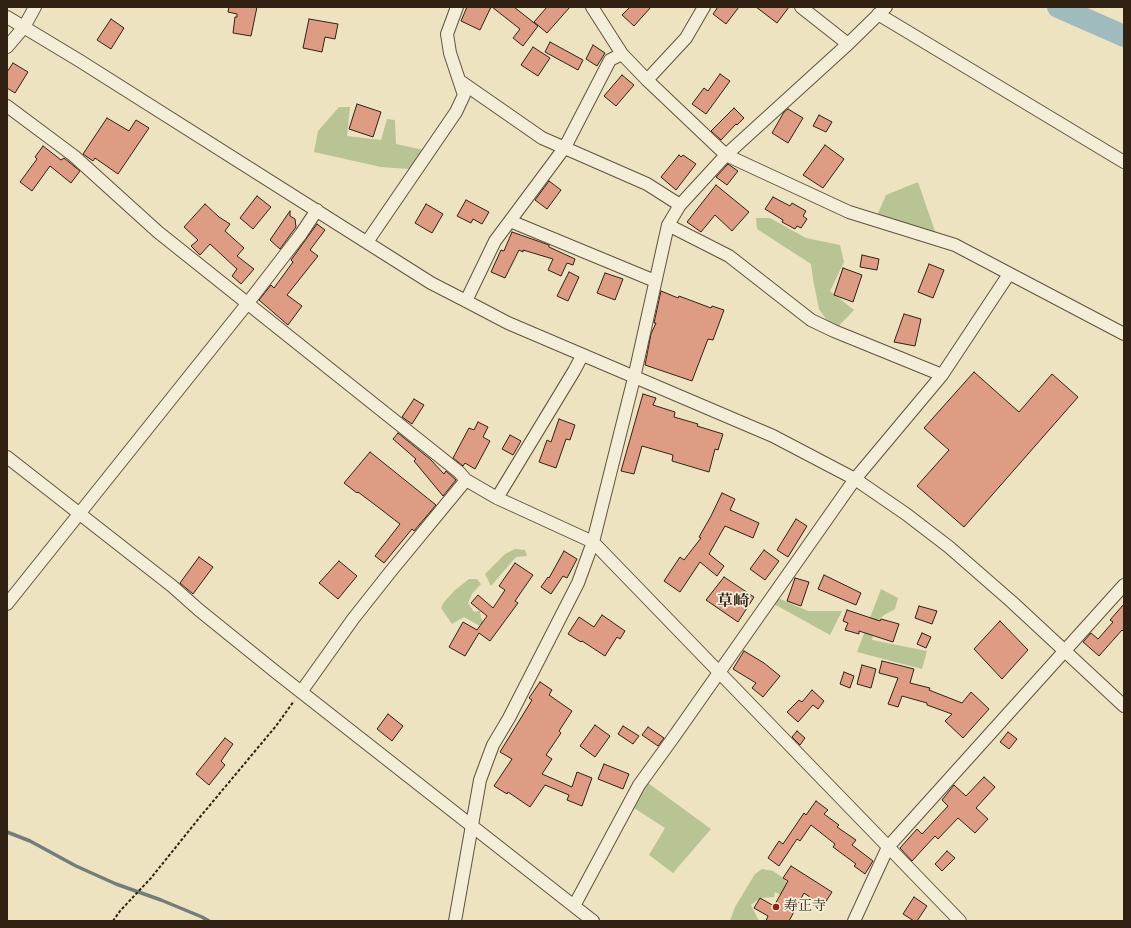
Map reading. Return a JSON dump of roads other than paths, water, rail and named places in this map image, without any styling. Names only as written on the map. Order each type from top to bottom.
[{"type":"street","points":[[7,47],[24,27],[35,7]]},
{"type":"street","points":[[367,242],[456,112],[464,95],[450,53],[447,34],[458,7]]},
{"type":"street","points":[[592,7],[622,54],[647,80],[726,155],[849,212],[955,246],[1124,334]]},
{"type":"street","points":[[647,80],[686,38],[704,7]]},
{"type":"street","points":[[801,7],[848,44]]},
{"type":"street","points":[[455,921],[480,780],[493,745],[509,718],[578,583],[593,542],[634,378],[668,225],[680,205],[726,155],[882,11],[1124,162]]},
{"type":"street","points":[[7,17],[80,61],[431,282],[466,302],[508,323],[582,356],[773,436],[855,479],[906,514],[949,547],[1012,602],[1064,652],[1124,706]]},
{"type":"street","points":[[466,302],[495,241],[565,147],[610,60],[622,54]]},
{"type":"street","points":[[460,81],[542,138],[647,184],[680,205]]},
{"type":"street","points":[[7,106],[74,156],[158,232],[246,304],[459,472],[466,480],[498,498],[593,542],[960,921]]},
{"type":"street","points":[[7,604],[246,304],[301,234],[317,210]]},
{"type":"street","points":[[510,221],[655,281]]},
{"type":"street","points":[[668,225],[729,256],[811,320],[834,331],[942,375]]},
{"type":"street","points":[[574,906],[639,785],[855,479],[942,375],[1009,274]]},
{"type":"street","points":[[498,498],[582,356]]},
{"type":"street","points":[[7,457],[172,586],[199,610],[301,692],[593,921]]},
{"type":"street","points":[[301,692],[353,618],[466,480]]},
{"type":"street","points":[[854,921],[888,847],[1124,585]]},
{"type":"waterway","points":[[1058,7],[1124,36]]},
{"type":"waterway","points":[[7,832],[30,841],[76,866],[116,884],[161,900],[209,921]]},
{"type":"place","name":"寿正寺","points":[[776,907]]},
{"type":"district","name":"草崎","points":[[733,602]]}]
